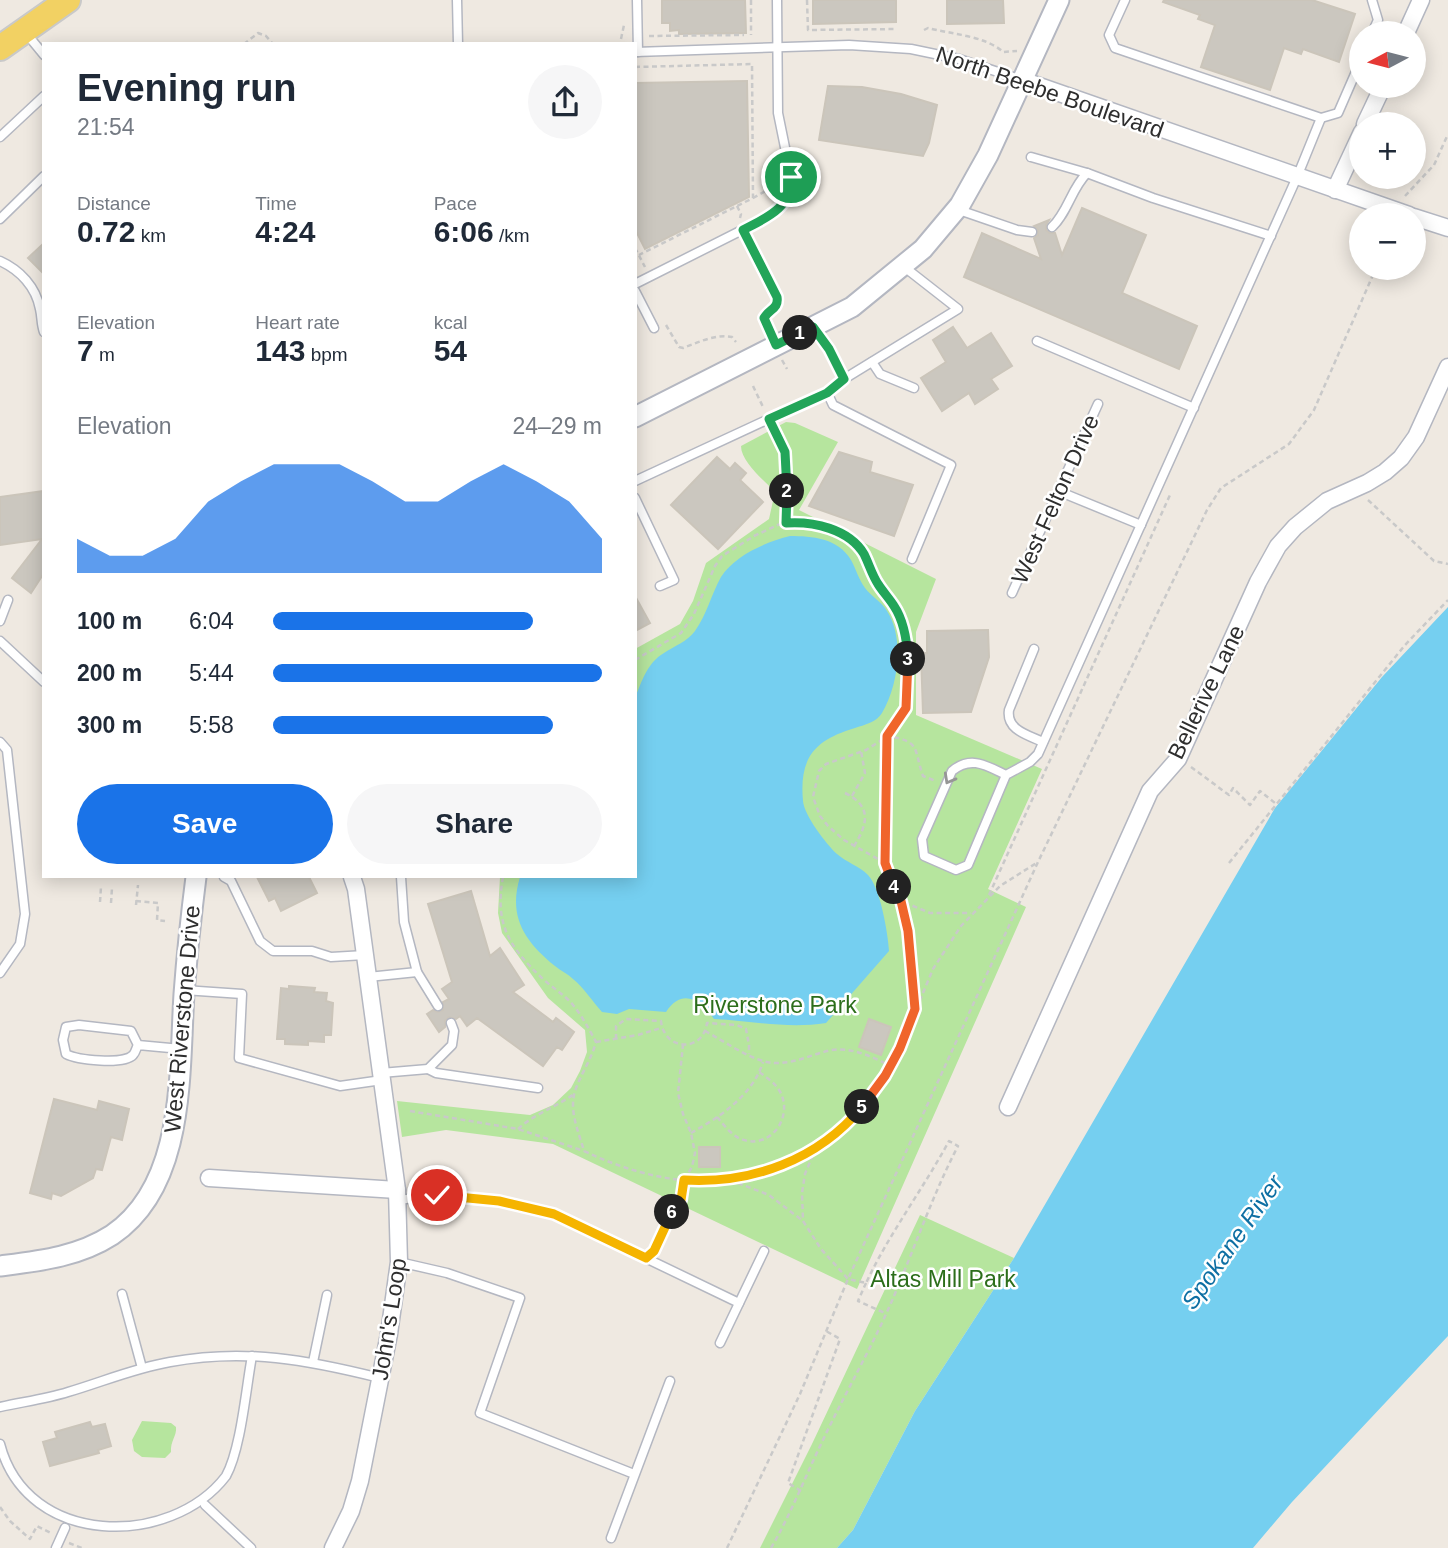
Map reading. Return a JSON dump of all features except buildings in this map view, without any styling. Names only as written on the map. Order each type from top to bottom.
[{"type":"main road","points":[[0,48],[68,0]]},
{"type":"street","points":[[637,416],[852,307],[923,249],[956,209],[988,155],[1059,0]]},
{"type":"street","points":[[1411,21],[1421,0]]},
{"type":"street","name":"North Beebe Boulevard","points":[[1022,80],[1374,203]]},
{"type":"street","points":[[1335,190],[1349,160]]},
{"type":"street","name":"North Beebe Boulevard","points":[[1426,221],[1448,228]]},
{"type":"street","name":"Bellerive Lane","points":[[1008,1107],[1150,791],[1178,759],[1269,560],[1287,536],[1310,514],[1327,501],[1385,472],[1401,458],[1416,437],[1448,367]]},
{"type":"street","name":"West Riverstone Drive","points":[[0,1266],[49,1260],[71,1254],[113,1234],[132,1219],[160,1176],[169,1150],[175,1117],[196,878]]},
{"type":"street","name":"John's Loop","points":[[333,1548],[351,1511],[360,1481],[398,1283],[399,1262],[398,1195],[352,878]]},
{"type":"street","points":[[209,1178],[398,1195]]},
{"type":"lane","points":[[457,0],[458,42]]},
{"type":"lane","points":[[637,0],[637,52]]},
{"type":"lane","points":[[637,283],[770,216],[788,197],[791,177],[778,113],[777,0]]},
{"type":"lane","points":[[1125,0],[1109,34],[1115,48],[1321,118],[1338,113],[1349,88]]},
{"type":"lane","points":[[1372,0],[1378,21]]},
{"type":"lane","points":[[24,31],[42,53]]},
{"type":"lane","name":"North Beebe Boulevard","points":[[637,52],[849,46],[922,50],[959,58],[1022,80]]},
{"type":"lane","points":[[0,137],[42,98]]},
{"type":"lane","points":[[1006,775],[974,761],[959,764],[952,771],[922,839],[925,856],[956,870],[968,865],[1006,775],[1030,762],[1038,754],[1271,236],[1321,118]]},
{"type":"lane","points":[[1031,157],[1087,173],[1153,198],[1271,236]]},
{"type":"lane","points":[[1052,227],[1063,214],[1079,181],[1087,173]]},
{"type":"lane","points":[[0,219],[42,178]]},
{"type":"lane","points":[[956,209],[1017,230],[1032,232]]},
{"type":"lane","points":[[0,261],[26,279],[36,294],[42,322]]},
{"type":"lane","points":[[637,480],[827,393],[844,379],[958,309],[902,266]]},
{"type":"lane","points":[[637,295],[654,328]]},
{"type":"lane","points":[[813,327],[829,349],[844,379]]},
{"type":"lane","points":[[1037,341],[1194,408]]},
{"type":"lane","points":[[872,362],[880,374],[914,388]]},
{"type":"lane","points":[[827,393],[834,405],[951,465],[912,559]]},
{"type":"lane","name":"West Felton Drive","points":[[1012,593],[1098,404]]},
{"type":"lane","points":[[1058,491],[1141,525]]},
{"type":"lane","points":[[637,502],[674,580],[660,586]]},
{"type":"lane","points":[[0,621],[8,600]]},
{"type":"lane","points":[[0,641],[42,680]]},
{"type":"lane","points":[[1034,649],[1007,719],[1012,726],[1044,742]]},
{"type":"lane","points":[[0,742],[7,750],[25,914],[20,943],[0,973]]},
{"type":"lane","points":[[226,878],[230,881],[260,941],[273,951],[312,951],[331,957],[365,955]]},
{"type":"lane","points":[[401,878],[404,922],[417,972],[438,1006]]},
{"type":"lane","points":[[368,978],[417,972]]},
{"type":"lane","points":[[184,990],[242,994],[239,1058],[340,1086],[428,1069],[436,1073],[538,1088]]},
{"type":"lane","points":[[428,1069],[452,1045],[454,1031],[450,1023]]},
{"type":"lane","points":[[79,1025],[131,1031],[138,1045],[132,1056],[124,1060],[75,1059],[66,1054],[63,1040],[66,1027],[79,1025]]},
{"type":"lane","points":[[138,1045],[181,1049]]},
{"type":"lane","points":[[398,1195],[449,1194],[524,1206],[554,1214],[739,1303]]},
{"type":"lane","points":[[720,1343],[764,1251]]},
{"type":"lane","points":[[399,1262],[447,1273],[520,1298],[480,1413],[634,1474]]},
{"type":"lane","points":[[122,1294],[142,1368]]},
{"type":"lane","points":[[313,1362],[327,1295]]},
{"type":"lane","points":[[195,1514],[227,1476],[252,1356]]},
{"type":"lane","points":[[0,1407],[65,1393],[142,1368],[198,1359],[272,1356],[313,1362],[380,1378]]},
{"type":"lane","points":[[611,1538],[670,1381]]},
{"type":"lane","points":[[0,1444],[13,1480],[25,1497],[42,1514],[68,1530],[56,1548]]},
{"type":"lane","points":[[205,1505],[251,1548]]},
{"type":"path","points":[[649,36],[751,35],[751,0]]},
{"type":"path","points":[[807,0],[807,30],[896,29]]},
{"type":"path","points":[[621,39],[624,19]]},
{"type":"path","points":[[924,30],[977,40],[998,47],[1003,52],[1019,51]]},
{"type":"path","points":[[247,42],[258,33],[266,36],[270,42]]},
{"type":"path","points":[[637,67],[752,64],[753,198]]},
{"type":"path","points":[[1407,192],[1417,185],[1434,165],[1448,134]]},
{"type":"path","points":[[639,255],[791,177]]},
{"type":"path","points":[[737,206],[741,214],[739,221],[777,297],[778,303],[764,318],[787,369]]},
{"type":"path","points":[[637,252],[647,278]]},
{"type":"path","points":[[727,1548],[800,1394],[848,1279],[1038,862],[1207,510],[1221,488],[1289,444],[1314,410],[1371,280]]},
{"type":"path","points":[[665,323],[679,348],[712,337],[732,337],[736,342]]},
{"type":"path","points":[[753,386],[785,452],[788,486],[786,523]]},
{"type":"path","points":[[1356,487],[1434,561],[1448,564]]},
{"type":"path","points":[[987,898],[1170,495]]},
{"type":"path","points":[[637,659],[688,626],[722,556],[754,536],[786,523],[818,526],[846,535],[863,554],[874,579],[901,619],[908,655],[906,708],[887,736],[861,751],[826,764],[819,771],[813,797],[820,817],[828,826],[885,863]]},
{"type":"path","points":[[1229,863],[1405,645],[1448,600]]},
{"type":"path","points":[[887,736],[906,739],[913,744],[923,776],[945,785]]},
{"type":"path","points":[[887,736],[885,863],[887,874],[901,901],[910,943],[915,1009]]},
{"type":"path","points":[[852,796],[865,773],[861,751]]},
{"type":"path","points":[[1178,759],[1229,795],[1233,788],[1250,805],[1260,791],[1275,803]]},
{"type":"path","points":[[845,793],[860,803],[866,818],[866,826],[855,846]]},
{"type":"path","points":[[410,1111],[518,1129],[628,1169],[684,1180],[729,1180],[749,1176],[815,1150],[857,1113],[891,1065],[945,948],[972,913],[1012,877],[1038,862]]},
{"type":"path","points":[[503,878],[500,911],[507,936],[543,979],[574,1006],[596,1042],[592,1059],[574,1094],[528,1120],[518,1129]]},
{"type":"path","points":[[138,885],[136,903],[158,903],[158,920],[165,921]]},
{"type":"path","points":[[100,902],[101,887]]},
{"type":"path","points":[[111,903],[112,888]]},
{"type":"path","points":[[901,901],[930,913],[972,913]]},
{"type":"path","points":[[615,1039],[616,1026],[626,1019],[662,1021],[668,1039],[683,1045],[699,1040],[707,1023],[741,1026],[748,1034],[749,1054]]},
{"type":"path","points":[[596,1042],[638,1035],[662,1027]]},
{"type":"path","points":[[705,1031],[763,1062],[793,1062],[832,1050],[842,1050],[868,1055],[891,1065]]},
{"type":"path","points":[[646,1258],[654,1251],[681,1200],[684,1180],[692,1167],[695,1153],[678,1093],[683,1045]]},
{"type":"path","points":[[691,1133],[717,1117],[743,1094],[763,1062]]},
{"type":"path","points":[[717,1117],[731,1132],[750,1142],[763,1140],[772,1134],[783,1116],[783,1098],[772,1082],[759,1072]]},
{"type":"path","points":[[574,1094],[575,1121],[584,1151]]},
{"type":"path","points":[[771,1548],[886,1314],[927,1211],[958,1146],[950,1141],[879,1255],[858,1301],[886,1314]]},
{"type":"path","points":[[803,1221],[802,1193],[805,1174],[815,1150]]},
{"type":"path","points":[[729,1180],[769,1195],[803,1221],[821,1249],[848,1279],[866,1283]]},
{"type":"path","points":[[801,1491],[788,1483],[840,1339],[826,1331]]},
{"type":"path","points":[[0,1507],[10,1521],[30,1539],[37,1526],[82,1548]]},
{"type":"green space","name":"Riverstone Park","points":[[786,422],[795,423],[838,442],[799,510],[936,579],[916,632],[916,715],[1042,769],[988,889],[1026,907],[857,1289],[553,1144],[446,1130],[402,1137],[397,1101],[530,1115],[553,1105],[571,1088],[580,1071],[587,1052],[585,1030],[548,998],[502,933],[498,913],[500,878],[637,878],[637,648],[680,624],[693,601],[706,563],[769,519],[775,492],[749,464],[741,446]]},
{"type":"green space","name":"Altas Mill Park","points":[[920,1215],[1014,1258],[915,1411],[853,1530],[837,1548],[760,1548],[812,1444]]},
{"type":"green space","points":[[142,1421],[171,1423],[176,1427],[171,1452],[165,1458],[142,1457],[134,1451],[132,1440]]},
{"type":"water","points":[[790,536],[807,537],[824,540],[839,547],[851,560],[865,588],[887,611],[893,622],[898,648],[897,662],[892,690],[882,713],[874,721],[829,738],[812,752],[802,786],[804,807],[822,837],[837,854],[868,875],[872,881],[883,911],[889,951],[826,1023],[784,1025],[714,1019],[703,1006],[685,998],[678,1000],[666,1012],[629,1009],[617,1014],[602,1012],[577,983],[544,957],[527,937],[521,927],[516,904],[520,878],[637,878],[637,693],[649,667],[658,657],[695,631],[727,569],[743,556]]},
{"type":"water","name":"Spokane River","points":[[1448,607],[1448,1336],[1292,1502],[1253,1548],[837,1548],[853,1530],[915,1411],[1014,1258],[1275,808],[1382,677]]},
{"type":"route","points":[[437,1195],[449,1194],[499,1201],[554,1214],[646,1258],[654,1251],[681,1200],[684,1180],[729,1180],[749,1176],[815,1150],[838,1132],[857,1113],[885,1076],[900,1048],[915,1009],[908,931],[901,901],[887,874],[885,863],[887,736],[906,708],[906,637],[894,606],[874,579],[855,543],[846,535],[825,527],[786,523],[788,486],[785,452],[769,419],[827,393],[844,379],[829,349],[813,327],[776,345],[765,322],[766,314],[778,303],[777,297],[743,230],[781,207],[788,197],[791,177]]}]
